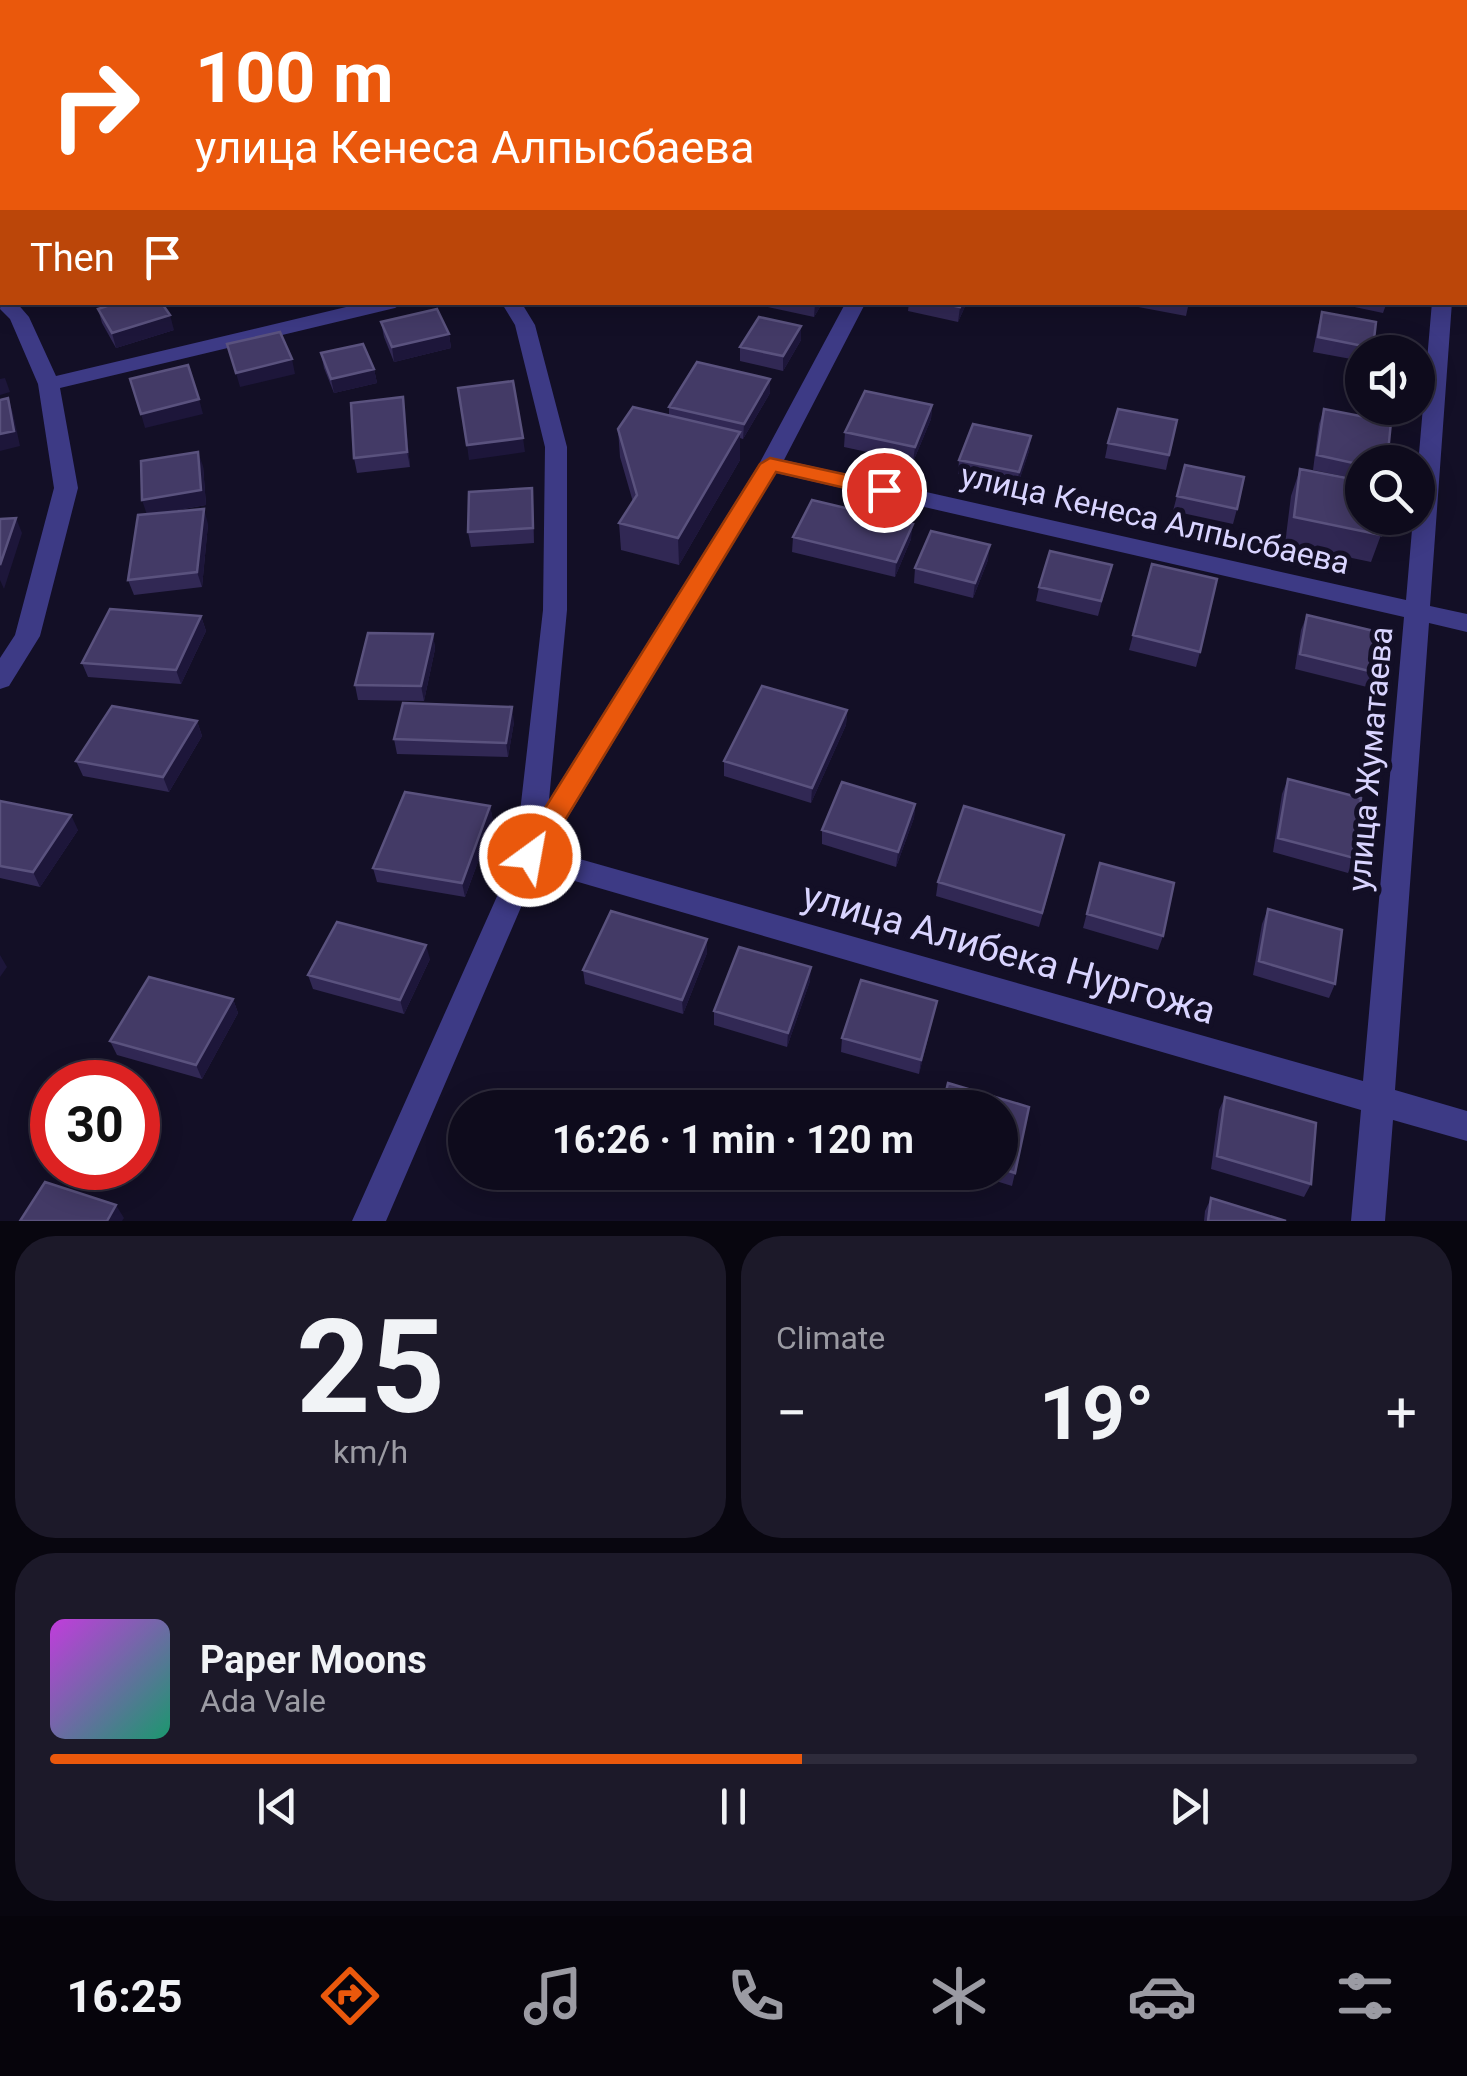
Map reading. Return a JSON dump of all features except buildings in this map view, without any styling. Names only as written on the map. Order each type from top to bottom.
[{"type":"street","points":[[0,679],[27,636],[66,488],[48,384],[19,316],[7,305]]},
{"type":"street","points":[[48,384],[382,305]]},
{"type":"street","points":[[513,305],[525,324],[556,447],[555,610],[530,856]]},
{"type":"street","points":[[369,1221],[530,856],[770,464],[854,305]]},
{"type":"street","name":"улица Жуматаева","points":[[1368,1221],[1442,305]]},
{"type":"street","name":"улица Кенеса Алпысбаева","points":[[770,464],[1467,623]]},
{"type":"street","name":"улица Алибека Нургожа","points":[[530,856],[1467,1126]]},
{"type":"route","points":[[530,856],[770,464],[884,490]]}]
